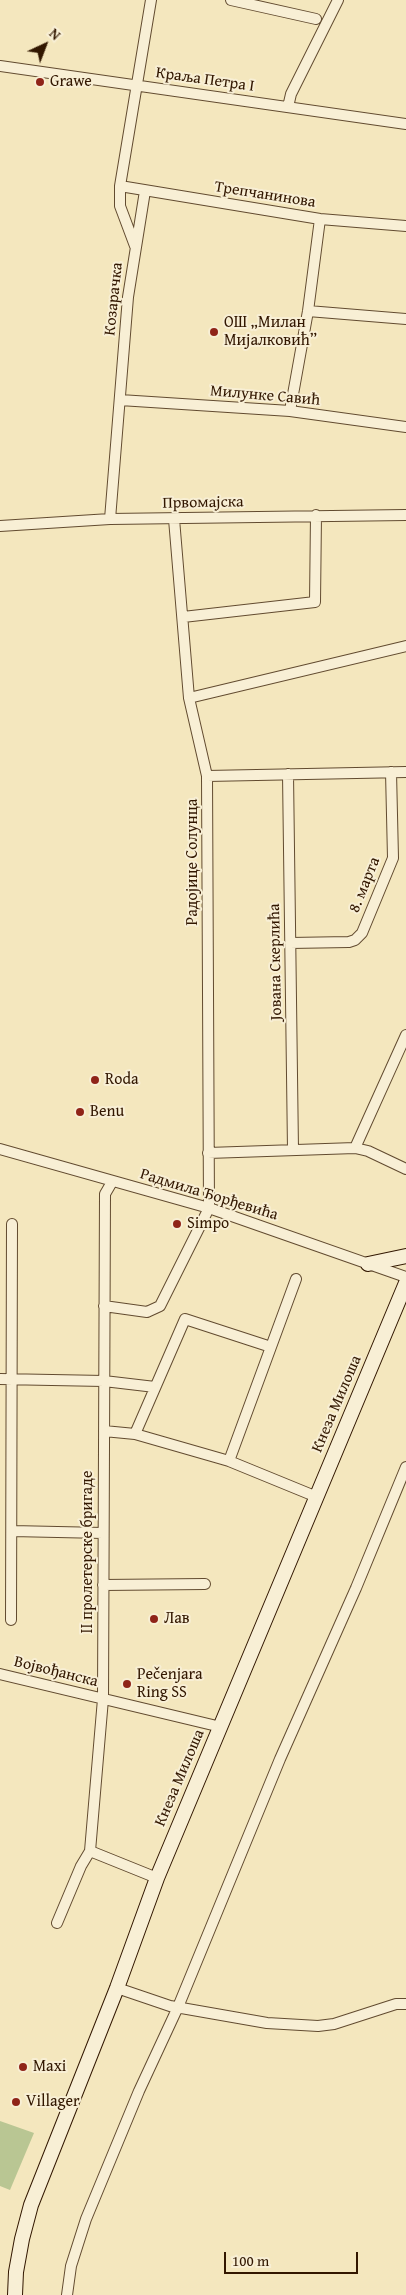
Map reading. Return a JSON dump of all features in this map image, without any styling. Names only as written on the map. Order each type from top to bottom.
[{"type":"main road","points":[[368,1264],[406,1256]]},
{"type":"main road","name":"Кнеза Милоша","points":[[16,2295],[16,2272],[31,2205],[117,1988],[157,1878],[406,1283]]},
{"type":"street","name":"Козарачка","points":[[110,519],[128,297],[135,247],[120,206],[120,186],[151,0]]},
{"type":"street","points":[[231,0],[316,19]]},
{"type":"street","points":[[288,107],[291,94],[338,0]]},
{"type":"street","name":"Краља Петра I","points":[[0,66],[406,124]]},
{"type":"street","name":"Трепчанинова","points":[[120,186],[320,219],[406,226]]},
{"type":"street","points":[[135,247],[144,191]]},
{"type":"street","points":[[290,411],[308,311],[320,219]]},
{"type":"street","points":[[308,311],[406,319]]},
{"type":"street","name":"Милунке Савић","points":[[120,400],[290,411],[406,427]]},
{"type":"street","name":"Првомајска","points":[[0,526],[110,519],[406,514]]},
{"type":"street","points":[[183,617],[315,602],[316,515]]},
{"type":"street","name":"Радојице Солунца","points":[[174,519],[189,698],[207,776],[209,1208]]},
{"type":"street","points":[[189,698],[406,646]]},
{"type":"street","name":"8. марта","points":[[290,943],[349,942],[355,940],[362,933],[393,858],[391,772]]},
{"type":"street","points":[[207,776],[406,772]]},
{"type":"street","name":"Јована Скерлића","points":[[288,774],[293,1150]]},
{"type":"street","points":[[355,1148],[406,1035]]},
{"type":"street","points":[[208,1153],[355,1148],[406,1169]]},
{"type":"street","name":"Радмила Ђорђевића","points":[[0,1149],[209,1208],[406,1278]]},
{"type":"street","name":"II пролетерске бригаде","points":[[90,1851],[103,1699],[105,1194],[112,1182]]},
{"type":"street","points":[[104,1306],[147,1312],[160,1306],[209,1208]]},
{"type":"street","points":[[12,1224],[12,1620]]},
{"type":"street","points":[[229,1461],[296,1278]]},
{"type":"street","points":[[135,1434],[185,1319],[271,1348]]},
{"type":"street","points":[[0,1379],[104,1381],[155,1388]]},
{"type":"street","points":[[104,1431],[135,1434],[229,1461],[317,1497]]},
{"type":"street","points":[[67,2295],[71,2266],[86,2219],[139,2091],[178,2007],[280,1758],[367,1562],[406,1467]]},
{"type":"street","points":[[12,1531],[103,1533]]},
{"type":"street","points":[[103,1585],[205,1584]]},
{"type":"street","name":"Војвођанска","points":[[0,1674],[221,1726]]},
{"type":"street","points":[[57,1923],[80,1866],[90,1851],[157,1878]]},
{"type":"street","points":[[117,1988],[178,2007],[267,2023],[318,2026],[334,2024],[396,2004],[406,2004]]},
{"type":"green space","points":[[0,2121],[34,2133],[10,2190],[0,2186]]},
{"type":"place","name":"Grawe","points":[[40,82]]},
{"type":"place","name":"ОШ „Милан Мијалковић”","points":[[214,332]]},
{"type":"place","name":"Roda","points":[[95,1080]]},
{"type":"place","name":"Benu","points":[[80,1112]]},
{"type":"place","name":"Simpo","points":[[177,1224]]},
{"type":"place","name":"Лав","points":[[154,1619]]},
{"type":"place","name":"Pečenjara Ring SS","points":[[127,1684]]},
{"type":"place","name":"Maxi","points":[[23,2067]]},
{"type":"place","name":"Villager","points":[[16,2102]]}]
